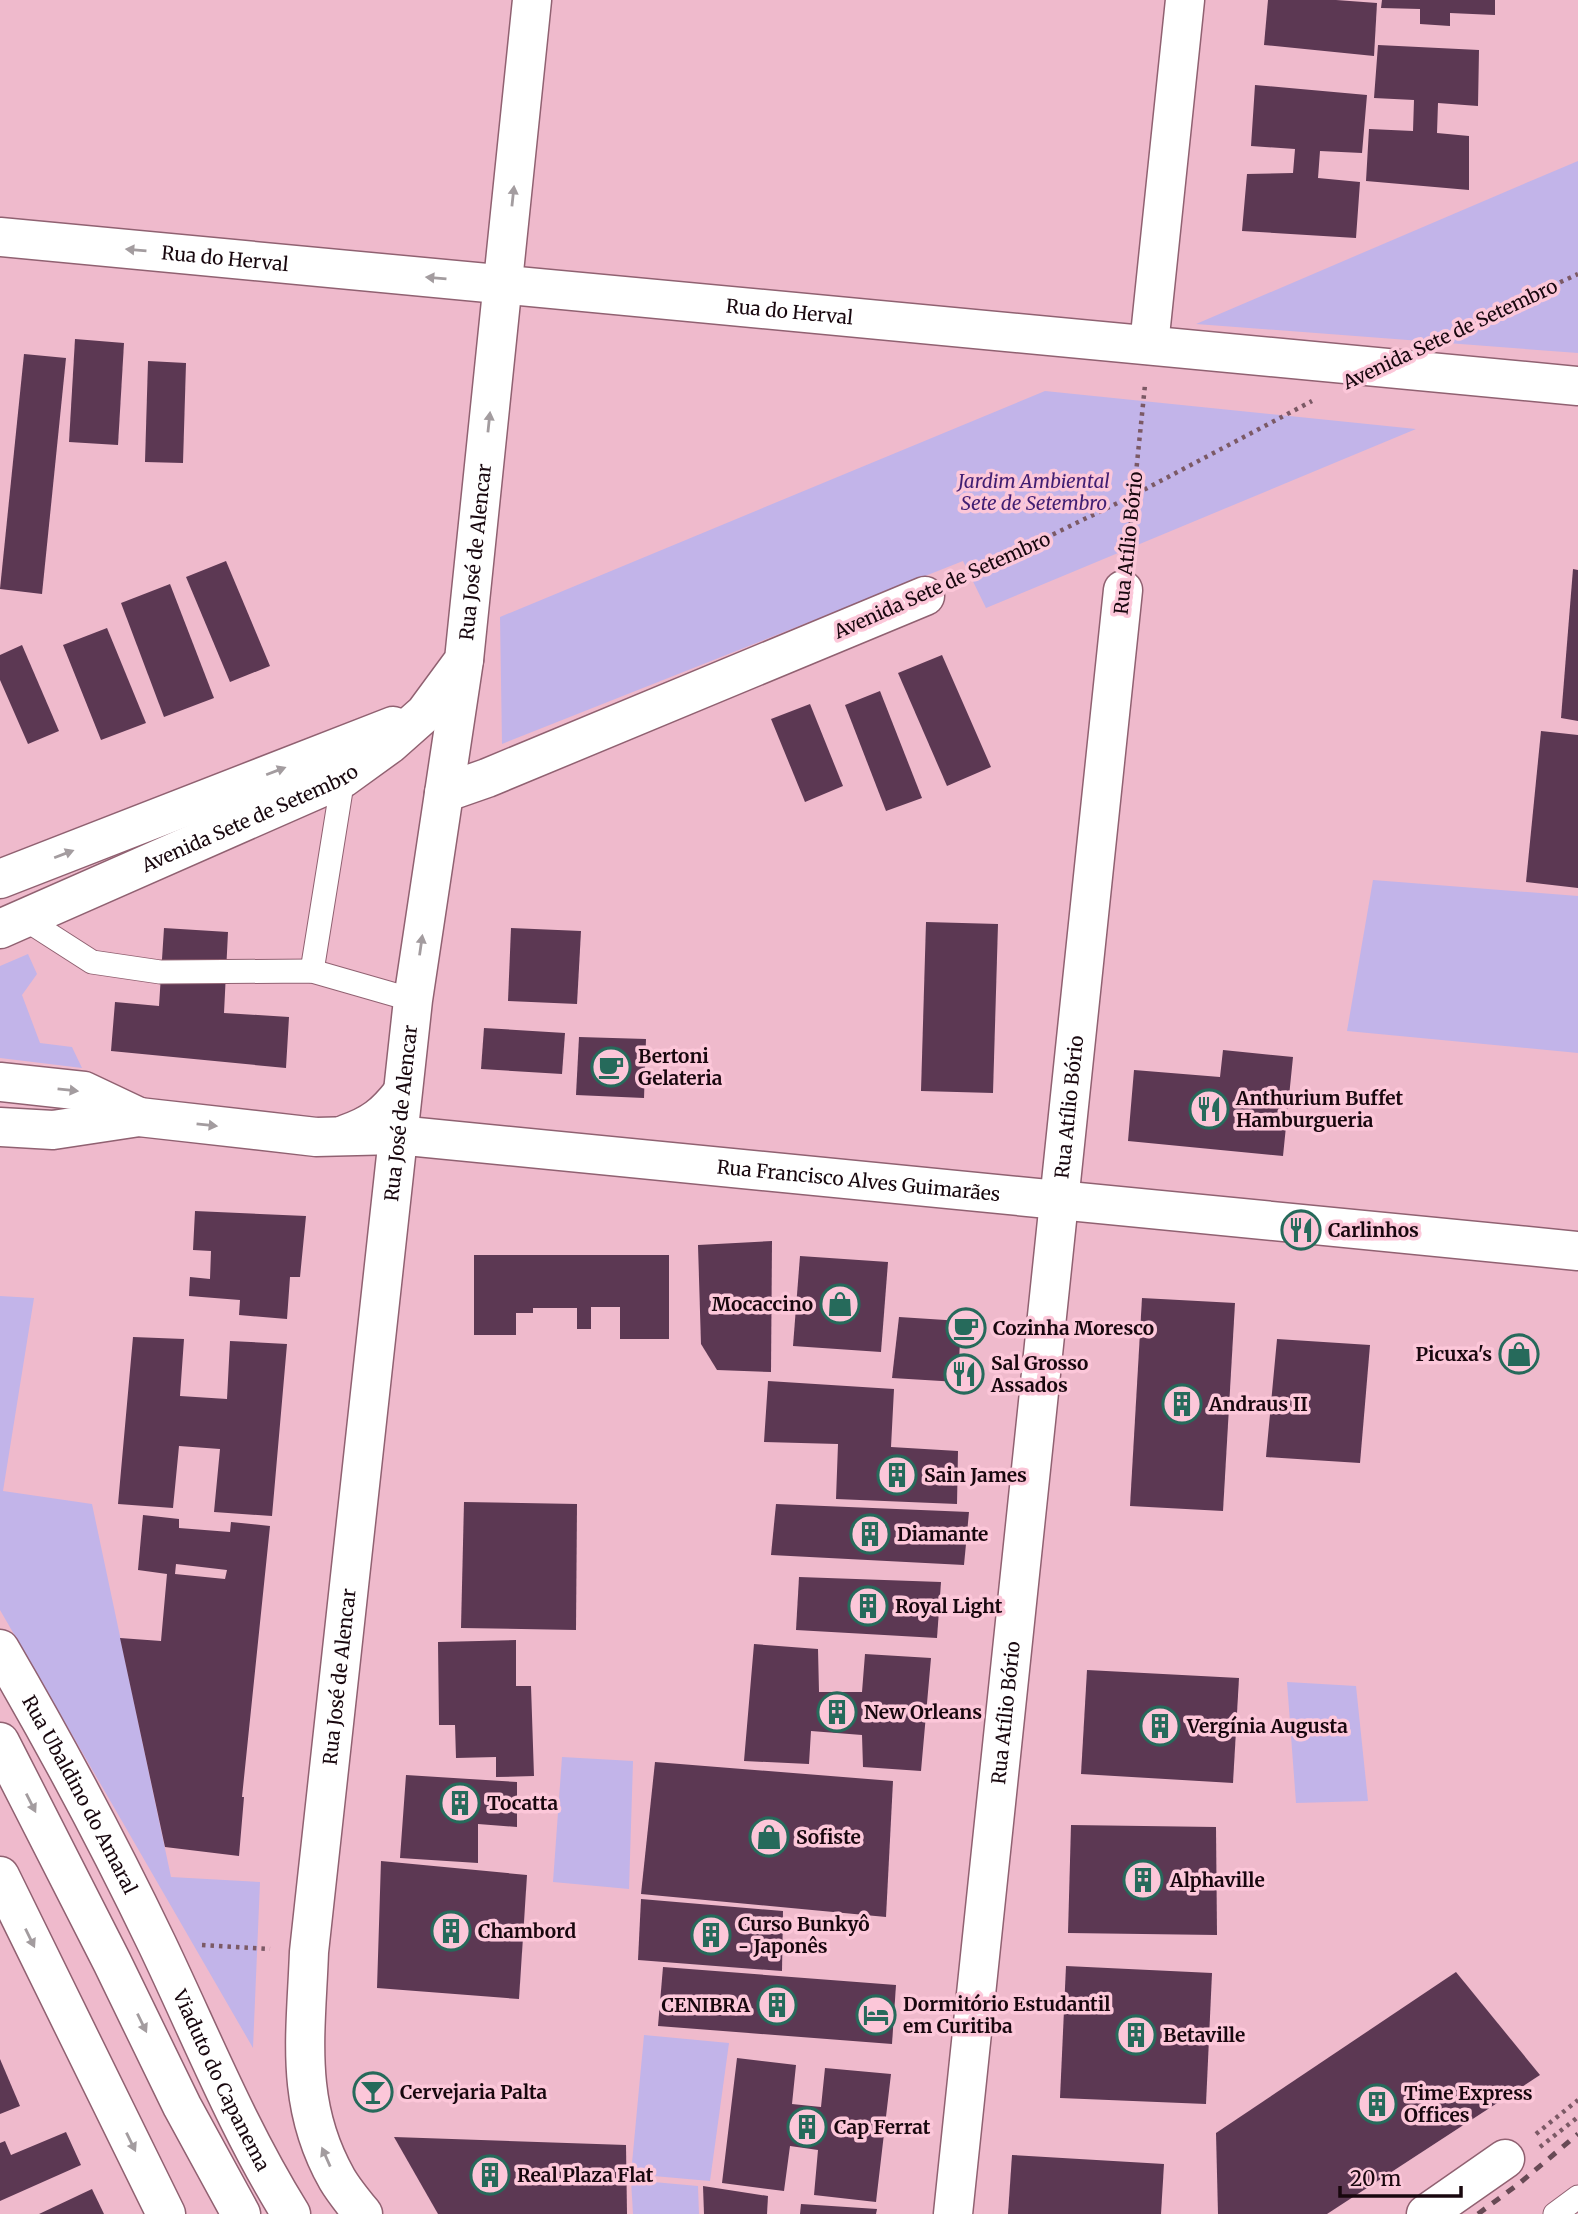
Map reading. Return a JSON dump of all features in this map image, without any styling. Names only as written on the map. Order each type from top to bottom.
[{"type":"street","name":"Rua José de Alencar","points":[[362,2214],[338,2181],[325,2155],[308,2099],[305,2070],[309,1952],[413,1000],[464,660],[532,0]]},
{"type":"street","points":[[1149,345],[1185,0]]},
{"type":"street","name":"Rua do Herval","points":[[0,237],[1578,386]]},
{"type":"street","name":"Rua Atílio Bório","points":[[953,2214],[1124,590]]},
{"type":"street","name":"Avenida Sete de Setembro","points":[[444,793],[925,596]]},
{"type":"street","name":"Avenida Sete de Setembro","points":[[12,924],[343,778],[390,744],[425,713],[464,660]]},
{"type":"street","points":[[0,879],[425,713]]},
{"type":"street","name":"Rua Francisco Alves Guimarães","points":[[0,1082],[84,1091],[139,1117]]},
{"type":"street","points":[[316,1137],[341,1135],[365,1127],[386,1113],[402,1093]]},
{"type":"street","name":"Rua Francisco Alves Guimarães","points":[[0,1127],[53,1130],[139,1117],[316,1137],[397,1135],[1578,1251]]},
{"type":"street","name":"Rua Ubaldino do Amaral","points":[[0,1649],[58,1752],[156,1942]]},
{"type":"street","points":[[0,1742],[182,2106],[241,2214]]},
{"type":"street","points":[[0,1876],[166,2214]]},
{"type":"street","name":"Viaduto do Capanema","points":[[156,1942],[231,2102],[291,2214]]},
{"type":"street","points":[[1426,2214],[1505,2159]]},
{"type":"lane","points":[[312,971],[343,778]]},
{"type":"lane","points":[[12,924],[92,962],[160,972],[312,971],[413,1000]]},
{"type":"lane","points":[[1555,2214],[1578,2197]]},
{"type":"path","name":"Avenida Sete de Setembro","points":[[1451,332],[1578,274]]},
{"type":"path","name":"Rua Atílio Bório","points":[[1124,590],[1149,345]]},
{"type":"path","name":"Avenida Sete de Setembro","points":[[925,596],[1134,495],[1316,399]]},
{"type":"path","points":[[156,1942],[309,1952]]},
{"type":"path","points":[[1505,2159],[1578,2100]]},
{"type":"green space","points":[[1578,161],[1578,353],[1196,324],[1533,180]]},
{"type":"green space","name":"Jardim Ambiental Sete de Setembro","points":[[1045,391],[1416,429],[986,608],[963,561],[502,744],[500,617]]},
{"type":"green space","points":[[1373,880],[1578,896],[1578,1053],[1347,1031]]},
{"type":"green space","points":[[28,954],[37,974],[22,995],[40,1043],[72,1047],[82,1068],[0,1058],[0,966]]},
{"type":"green space","points":[[0,1296],[34,1298],[3,1491],[92,1504],[171,1877],[260,1882],[253,2048],[0,1610]]},
{"type":"green space","points":[[1287,1682],[1356,1686],[1368,1801],[1296,1803]]},
{"type":"green space","points":[[562,1757],[633,1761],[629,1889],[553,1882]]},
{"type":"green space","points":[[644,2035],[729,2043],[710,2181],[631,2174]]},
{"type":"green space","points":[[631,2180],[698,2186],[699,2214],[633,2214]]},
{"type":"building","points":[[1268,0],[1377,3],[1374,56],[1264,45]]},
{"type":"building","points":[[1382,0],[1495,0],[1495,15],[1450,13],[1450,26],[1420,24],[1420,9],[1381,8]]},
{"type":"building","points":[[1378,45],[1479,50],[1478,106],[1438,103],[1437,133],[1469,136],[1469,190],[1366,181],[1369,129],[1413,131],[1414,100],[1374,98]]},
{"type":"building","points":[[1255,85],[1367,95],[1362,153],[1320,151],[1318,178],[1360,182],[1356,238],[1242,231],[1247,174],[1293,173],[1295,149],[1251,146]]},
{"type":"building","points":[[75,339],[124,343],[118,445],[69,442]]},
{"type":"building","points":[[24,354],[66,358],[42,594],[0,589]]},
{"type":"building","points":[[148,361],[186,363],[183,463],[145,462]]},
{"type":"building","points":[[226,561],[270,666],[230,682],[186,577]]},
{"type":"building","points":[[1573,569],[1578,570],[1578,721],[1561,718]]},
{"type":"building","points":[[170,584],[214,698],[164,717],[121,603]]},
{"type":"building","points":[[107,628],[146,723],[101,740],[63,645]]},
{"type":"building","points":[[22,645],[59,731],[28,744],[0,680],[0,655]]},
{"type":"building","points":[[942,655],[991,767],[947,786],[898,673]]},
{"type":"building","points":[[880,691],[922,798],[886,811],[845,705]]},
{"type":"building","points":[[810,704],[843,786],[805,802],[771,719]]},
{"type":"building","points":[[1541,731],[1578,735],[1578,888],[1526,882]]},
{"type":"building","points":[[926,922],[998,924],[993,1093],[921,1091]]},
{"type":"building","points":[[164,928],[228,932],[224,1013],[289,1017],[286,1068],[111,1051],[115,1002],[159,1006]]},
{"type":"building","points":[[511,928],[581,931],[577,1004],[508,1001]]},
{"type":"building","points":[[484,1028],[565,1033],[562,1074],[481,1069]]},
{"type":"building","name":"Bertoni Gelateria","points":[[579,1037],[646,1039],[644,1098],[576,1095]]},
{"type":"building","name":"Anthurium Buffet Hamburgueria","points":[[1223,1050],[1293,1057],[1283,1156],[1128,1141],[1134,1070],[1220,1077]]},
{"type":"building","points":[[195,1211],[306,1216],[300,1277],[290,1277],[287,1319],[239,1315],[240,1300],[189,1296],[190,1277],[210,1279],[211,1251],[193,1250]]},
{"type":"building","points":[[772,1241],[771,1372],[717,1370],[701,1344],[698,1245]]},
{"type":"building","points":[[474,1255],[669,1255],[669,1339],[620,1339],[620,1307],[591,1307],[591,1329],[577,1329],[577,1308],[533,1308],[533,1313],[516,1313],[516,1335],[474,1335]]},
{"type":"building","name":"Mocaccino","points":[[800,1256],[888,1262],[881,1352],[793,1346]]},
{"type":"building","name":"Andraus II","points":[[1142,1298],[1235,1303],[1223,1511],[1130,1506]]},
{"type":"building","points":[[899,1317],[961,1321],[958,1382],[892,1378]]},
{"type":"building","points":[[133,1337],[184,1339],[180,1396],[227,1399],[230,1341],[287,1344],[272,1516],[214,1512],[220,1449],[179,1446],[173,1508],[118,1504]]},
{"type":"building","points":[[1277,1339],[1370,1345],[1360,1463],[1266,1457]]},
{"type":"building","points":[[768,1381],[894,1389],[891,1447],[958,1451],[957,1504],[836,1499],[838,1444],[764,1442]]},
{"type":"building","points":[[464,1502],[577,1504],[576,1630],[461,1628]]},
{"type":"building","name":"Diamante","points":[[776,1504],[969,1512],[964,1565],[771,1555]]},
{"type":"building","points":[[143,1515],[179,1519],[179,1528],[230,1532],[231,1522],[270,1526],[242,1797],[239,1856],[165,1847],[120,1638],[161,1641],[167,1574],[138,1570]],"holes":[[[176,1564],[227,1570],[225,1579],[175,1574]]]},
{"type":"building","name":"Royal Light","points":[[799,1577],[941,1582],[937,1638],[796,1630]]},
{"type":"building","points":[[516,1640],[516,1686],[531,1686],[534,1776],[496,1777],[496,1757],[456,1758],[455,1725],[439,1725],[438,1642]]},
{"type":"building","name":"New Orleans","points":[[754,1644],[818,1649],[819,1692],[862,1692],[865,1654],[931,1658],[921,1771],[863,1767],[862,1735],[811,1731],[809,1764],[744,1761]]},
{"type":"building","name":"Vergínia Augusta","points":[[1087,1670],[1239,1678],[1233,1783],[1081,1774]]},
{"type":"building","name":"Sofiste","points":[[655,1762],[893,1781],[886,1917],[641,1894]]},
{"type":"building","name":"Tocatta","points":[[406,1775],[517,1782],[517,1827],[478,1824],[478,1863],[400,1858]]},
{"type":"building","name":"Alphaville","points":[[1071,1825],[1216,1827],[1217,1935],[1068,1933]]},
{"type":"building","name":"Chambord","points":[[381,1861],[527,1875],[519,1999],[377,1988]]},
{"type":"building","name":"Curso Bunkyô - Japonês","points":[[641,1899],[783,1911],[782,1971],[638,1960]]},
{"type":"building","name":"Betaville","points":[[1066,1966],[1212,1973],[1206,2104],[1060,2098]]},
{"type":"building","name":"CENIBRA","points":[[663,1967],[896,1985],[892,2044],[658,2026]]},
{"type":"building","name":"Time Express Offices","points":[[1456,1972],[1540,2075],[1327,2214],[1218,2214],[1216,2133]]},
{"type":"building","name":"Cap Ferrat","points":[[737,2058],[796,2065],[792,2104],[821,2107],[825,2068],[891,2074],[876,2202],[814,2195],[818,2150],[790,2146],[784,2191],[722,2183]]},
{"type":"building","points":[[0,2059],[20,2106],[0,2114]]},
{"type":"building","points":[[66,2132],[81,2165],[0,2201],[0,2143],[5,2141],[11,2155]]},
{"type":"building","points":[[394,2137],[626,2145],[627,2214],[438,2214]]},
{"type":"building","points":[[1012,2155],[1164,2164],[1161,2214],[1008,2214]]},
{"type":"building","points":[[703,2186],[768,2196],[767,2214],[704,2214]]},
{"type":"building","points":[[92,2189],[104,2214],[39,2214]]},
{"type":"building","points":[[801,2204],[877,2209],[876,2214],[800,2214]]},
{"type":"railway","points":[[1478,2214],[1578,2134]]},
{"type":"place","name":"Bertoni Gelateria","points":[[611,1067]]},
{"type":"place","name":"Anthurium Buffet Hamburgueria","points":[[1209,1109]]},
{"type":"place","name":"Carlinhos","points":[[1301,1230]]},
{"type":"place","name":"Mocaccino","points":[[840,1304]]},
{"type":"place","name":"Cozinha Moresco","points":[[966,1328]]},
{"type":"place","name":"Picuxa's","points":[[1519,1354]]},
{"type":"place","name":"Sal Grosso Assados","points":[[964,1374]]},
{"type":"place","name":"Andraus II","points":[[1182,1404]]},
{"type":"place","name":"Sain James","points":[[897,1475]]},
{"type":"place","name":"Diamante","points":[[870,1534]]},
{"type":"place","name":"Royal Light","points":[[868,1606]]},
{"type":"place","name":"New Orleans","points":[[837,1712]]},
{"type":"place","name":"Vergínia Augusta","points":[[1160,1726]]},
{"type":"place","name":"Tocatta","points":[[460,1803]]},
{"type":"place","name":"Sofiste","points":[[769,1837]]},
{"type":"place","name":"Alphaville","points":[[1143,1880]]},
{"type":"place","name":"Chambord","points":[[451,1931]]},
{"type":"place","name":"Curso Bunkyô - Japonês","points":[[711,1935]]},
{"type":"place","name":"CENIBRA","points":[[777,2005]]},
{"type":"place","name":"Dormitório Estudantil em Curitiba","points":[[876,2015]]},
{"type":"place","name":"Betaville","points":[[1136,2035]]},
{"type":"place","name":"Cervejaria Palta","points":[[373,2092]]},
{"type":"place","name":"Time Express Offices","points":[[1377,2104]]},
{"type":"place","name":"Cap Ferrat","points":[[807,2127]]},
{"type":"place","name":"Real Plaza Flat","points":[[490,2175]]}]
